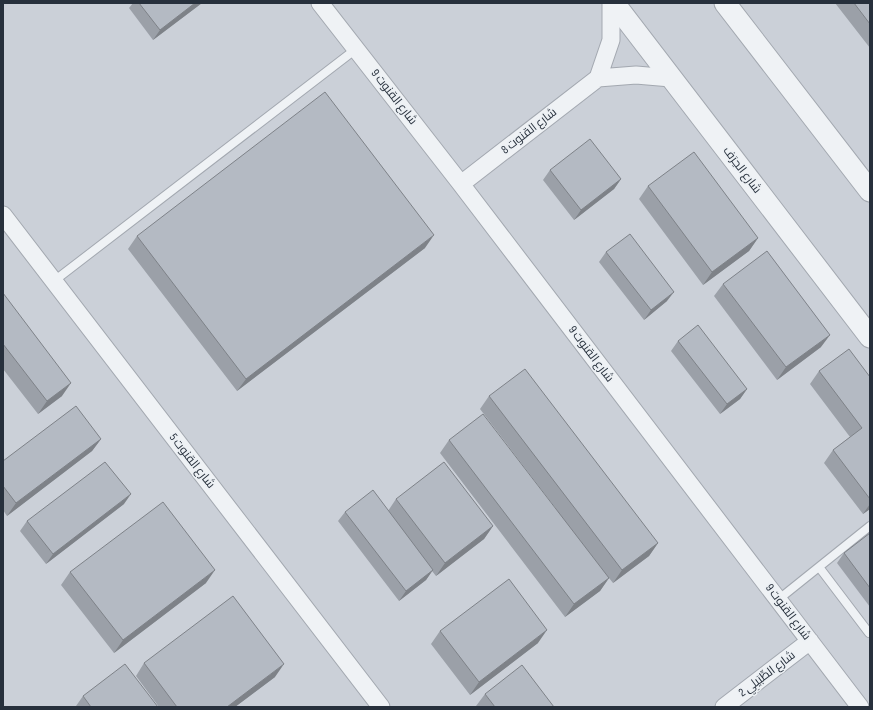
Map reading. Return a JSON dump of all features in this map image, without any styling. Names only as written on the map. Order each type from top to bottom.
[{"type":"street","name":"شارع القنوت 9","points":[[320,3],[461,184],[860,707]]},
{"type":"street","name":"شارع الحِرَف","points":[[612,3],[870,337]]},
{"type":"street","points":[[612,3],[611,40],[598,78],[636,75],[671,78]]},
{"type":"street","points":[[725,3],[870,192]]},
{"type":"street","name":"شارع القنوت 8","points":[[461,184],[598,78]]},
{"type":"street","name":"شارع القنوت 5","points":[[3,215],[381,707]]},
{"type":"street","name":"شارع الطِّبَيلِي 2","points":[[724,707],[810,641]]},
{"type":"lane","points":[[54,281],[356,49]]},
{"type":"lane","points":[[779,599],[870,526]]},
{"type":"lane","points":[[819,567],[869,632]]},
{"type":"shaded area","points":[[3,3],[870,3],[870,707],[3,707]]},
{"type":"building","points":[[139,3],[195,3],[160,30]]},
{"type":"building","points":[[854,3],[870,3],[870,24]]},
{"type":"building","points":[[325,92],[434,235],[246,379],[137,236]]},
{"type":"building","points":[[590,139],[621,179],[581,210],[550,170]]},
{"type":"building","points":[[694,152],[758,238],[712,272],[648,186]]},
{"type":"building","points":[[630,234],[674,292],[651,310],[606,252]]},
{"type":"building","points":[[767,251],[830,335],[786,367],[723,284]]},
{"type":"building","points":[[3,293],[71,383],[47,401],[3,344]]},
{"type":"building","points":[[698,325],[747,389],[727,404],[678,341]]},
{"type":"building","points":[[849,349],[870,377],[870,499],[833,450],[862,428],[819,371]]},
{"type":"building","points":[[525,369],[658,543],[622,570],[489,396]]},
{"type":"building","points":[[76,406],[101,439],[16,503],[3,486],[3,461]]},
{"type":"building","points":[[483,414],[609,578],[574,604],[449,440]]},
{"type":"building","points":[[105,462],[131,494],[53,554],[27,521]]},
{"type":"building","points":[[444,462],[493,526],[445,563],[396,499]]},
{"type":"building","points":[[373,490],[433,570],[406,591],[345,512]]},
{"type":"building","points":[[163,502],[215,570],[123,640],[70,572]]},
{"type":"building","points":[[870,533],[870,588],[844,553]]},
{"type":"building","points":[[509,579],[547,630],[479,682],[440,631]]},
{"type":"building","points":[[233,596],[284,664],[227,707],[177,707],[144,663]]},
{"type":"building","points":[[125,664],[158,707],[91,707],[83,696]]},
{"type":"building","points":[[522,665],[554,707],[495,707],[485,694]]}]
